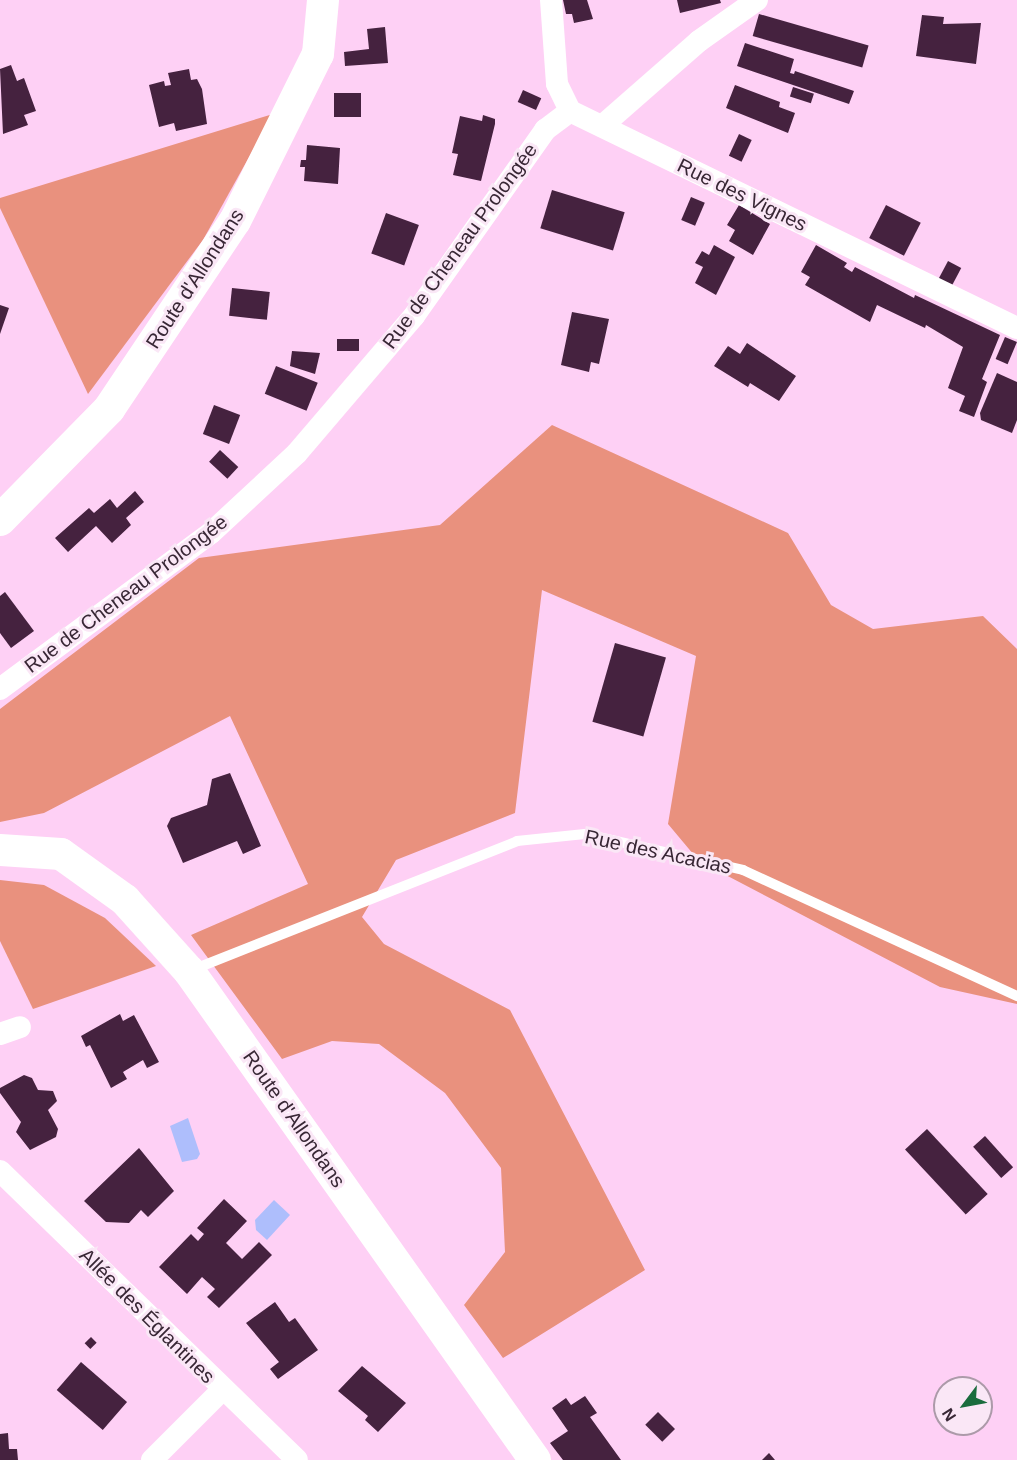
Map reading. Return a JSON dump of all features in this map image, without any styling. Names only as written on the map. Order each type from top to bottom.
[{"type":"main road","name":"Route d'Allondans","points":[[0,520],[109,408],[235,220],[318,54],[323,0]]},
{"type":"main road","name":"Route d'Allondans","points":[[0,850],[62,854],[125,900],[189,971],[535,1460]]},
{"type":"street","points":[[551,0],[557,84],[570,111]]},
{"type":"street","points":[[602,126],[680,56],[757,0]]},
{"type":"street","name":"Rue des Vignes","points":[[570,111],[1017,328]]},
{"type":"street","name":"Rue de Cheneau Prolongée","points":[[0,689],[211,533],[297,453],[414,316],[545,130],[570,111]]},
{"type":"street","name":"Allée des Églantines","points":[[0,1171],[222,1390],[297,1460]]},
{"type":"street","points":[[152,1460],[222,1390]]},
{"type":"lane","name":"Rue des Acacias","points":[[189,971],[517,841],[585,834],[743,870],[1017,996]]},
{"type":"shaded area","points":[[273,114],[203,240],[88,394],[0,208],[0,198]]},
{"type":"shaded area","points":[[552,425],[788,533],[831,605],[873,629],[983,616],[1017,649],[1017,1004],[940,987],[699,861],[668,824],[696,656],[542,590],[515,813],[396,860],[362,917],[384,944],[510,1010],[645,1270],[503,1358],[464,1305],[505,1252],[501,1168],[445,1093],[379,1044],[332,1041],[282,1059],[191,935],[308,884],[230,716],[44,813],[0,822],[0,709],[199,558],[440,525]]},
{"type":"shaded area","points":[[0,880],[44,885],[105,918],[156,966],[33,1009],[0,941]]},
{"type":"water","points":[[188,1118],[200,1154],[197,1159],[182,1162],[170,1126]]},
{"type":"water","points":[[274,1200],[290,1215],[267,1240],[256,1230],[255,1220]]},
{"type":"building","points":[[563,0],[587,0],[593,19],[574,23],[572,14],[566,14]]},
{"type":"building","points":[[677,0],[720,0],[721,3],[680,13]]},
{"type":"building","points":[[759,14],[869,45],[862,68],[753,36]]},
{"type":"building","points":[[922,15],[944,17],[943,24],[981,23],[976,64],[916,56]]},
{"type":"building","points":[[385,27],[388,63],[345,66],[344,52],[369,49],[367,29]]},
{"type":"building","points":[[745,43],[794,59],[790,73],[794,74],[795,71],[854,91],[849,104],[737,66]]},
{"type":"building","points":[[11,65],[17,81],[24,78],[36,111],[24,115],[28,125],[3,134],[0,69]]},
{"type":"building","points":[[189,69],[191,80],[197,79],[202,89],[207,124],[176,131],[174,123],[159,127],[149,85],[164,81],[165,86],[171,85],[168,73]]},
{"type":"building","points":[[735,85],[780,102],[779,107],[795,113],[788,133],[726,108]]},
{"type":"building","points":[[793,87],[814,94],[811,103],[790,97]]},
{"type":"building","points":[[523,90],[541,98],[536,110],[518,102]]},
{"type":"building","points":[[334,93],[361,93],[361,117],[334,117]]},
{"type":"building","points":[[483,115],[495,119],[495,124],[481,181],[453,175],[458,154],[452,153],[460,116],[482,121]]},
{"type":"building","points":[[739,134],[752,140],[742,162],[729,156]]},
{"type":"building","points":[[307,145],[340,148],[338,184],[304,181],[305,167],[300,167],[301,160],[306,160]]},
{"type":"building","points":[[552,190],[625,212],[613,250],[540,228]]},
{"type":"building","points":[[691,197],[705,203],[695,226],[681,220]]},
{"type":"building","points":[[739,205],[770,224],[753,255],[729,241],[735,230],[727,225]]},
{"type":"building","points":[[886,205],[921,223],[904,256],[869,238]]},
{"type":"building","points":[[386,213],[419,225],[404,265],[371,253]]},
{"type":"building","points":[[714,245],[735,257],[716,295],[695,283],[703,267],[695,263],[702,251],[709,255]]},
{"type":"building","points":[[816,245],[847,263],[844,267],[852,272],[855,267],[914,298],[915,295],[1000,335],[982,379],[987,382],[974,417],[959,411],[965,396],[948,388],[963,347],[926,325],[925,328],[877,305],[870,322],[805,285],[810,277],[801,272]]},
{"type":"building","points":[[948,261],[961,268],[951,287],[938,280]]},
{"type":"building","points":[[232,288],[270,292],[267,320],[229,316]]},
{"type":"building","points":[[0,305],[9,308],[0,334]]},
{"type":"building","points":[[572,312],[609,319],[599,364],[591,362],[589,372],[561,365]]},
{"type":"building","points":[[1005,337],[1017,342],[1008,364],[996,359]]},
{"type":"building","points":[[337,339],[359,339],[359,351],[337,351]]},
{"type":"building","points":[[747,343],[796,376],[779,401],[750,383],[748,387],[714,366],[728,346],[740,354]]},
{"type":"building","points":[[292,351],[320,353],[315,374],[290,366]]},
{"type":"building","points":[[276,366],[318,383],[306,411],[265,394]]},
{"type":"building","points":[[997,373],[1017,382],[1017,420],[1012,433],[981,420],[980,413]]},
{"type":"building","points":[[214,405],[240,415],[229,444],[203,434]]},
{"type":"building","points":[[220,450],[238,467],[227,479],[209,462]]},
{"type":"building","points":[[135,491],[144,502],[126,518],[131,525],[112,543],[96,526],[68,552],[55,538],[89,508],[94,513],[110,499],[117,508]]},
{"type":"building","points":[[5,592],[34,631],[11,648],[0,633],[0,596]]},
{"type":"building","points":[[615,643],[666,658],[643,736],[592,722]]},
{"type":"building","points":[[230,773],[261,846],[243,854],[237,841],[183,863],[167,826],[171,818],[207,805],[212,779]]},
{"type":"building","points":[[120,1014],[123,1021],[134,1015],[159,1062],[147,1068],[143,1060],[123,1072],[127,1079],[111,1088],[90,1045],[86,1047],[81,1036]]},
{"type":"building","points":[[24,1075],[32,1078],[38,1090],[53,1091],[57,1101],[48,1110],[58,1129],[56,1137],[30,1150],[16,1132],[21,1122],[0,1093],[0,1088]]},
{"type":"building","points":[[927,1129],[988,1194],[966,1215],[905,1149]]},
{"type":"building","points":[[985,1136],[1013,1167],[1001,1178],[973,1147]]},
{"type":"building","points":[[139,1148],[174,1191],[148,1217],[141,1210],[129,1223],[106,1222],[84,1201]]},
{"type":"building","points":[[224,1199],[247,1221],[226,1243],[242,1259],[259,1242],[272,1255],[219,1308],[207,1297],[215,1289],[202,1277],[187,1294],[159,1267],[191,1234],[198,1241],[204,1234],[197,1228]]},
{"type":"building","points":[[275,1302],[289,1322],[295,1318],[318,1350],[278,1379],[270,1369],[279,1362],[246,1323]]},
{"type":"building","points":[[91,1337],[97,1343],[90,1349],[85,1343]]},
{"type":"building","points":[[81,1362],[127,1402],[103,1430],[57,1390]]},
{"type":"building","points":[[362,1366],[406,1403],[378,1432],[365,1420],[368,1416],[338,1391]]},
{"type":"building","points":[[585,1396],[597,1413],[590,1417],[621,1460],[563,1460],[550,1443],[568,1431],[552,1408],[566,1398],[571,1405]]},
{"type":"building","points":[[658,1412],[675,1429],[662,1442],[645,1425]]},
{"type":"building","points":[[8,1433],[9,1449],[17,1449],[18,1460],[0,1460],[0,1434]]},
{"type":"building","points":[[769,1453],[775,1460],[762,1460]]}]
